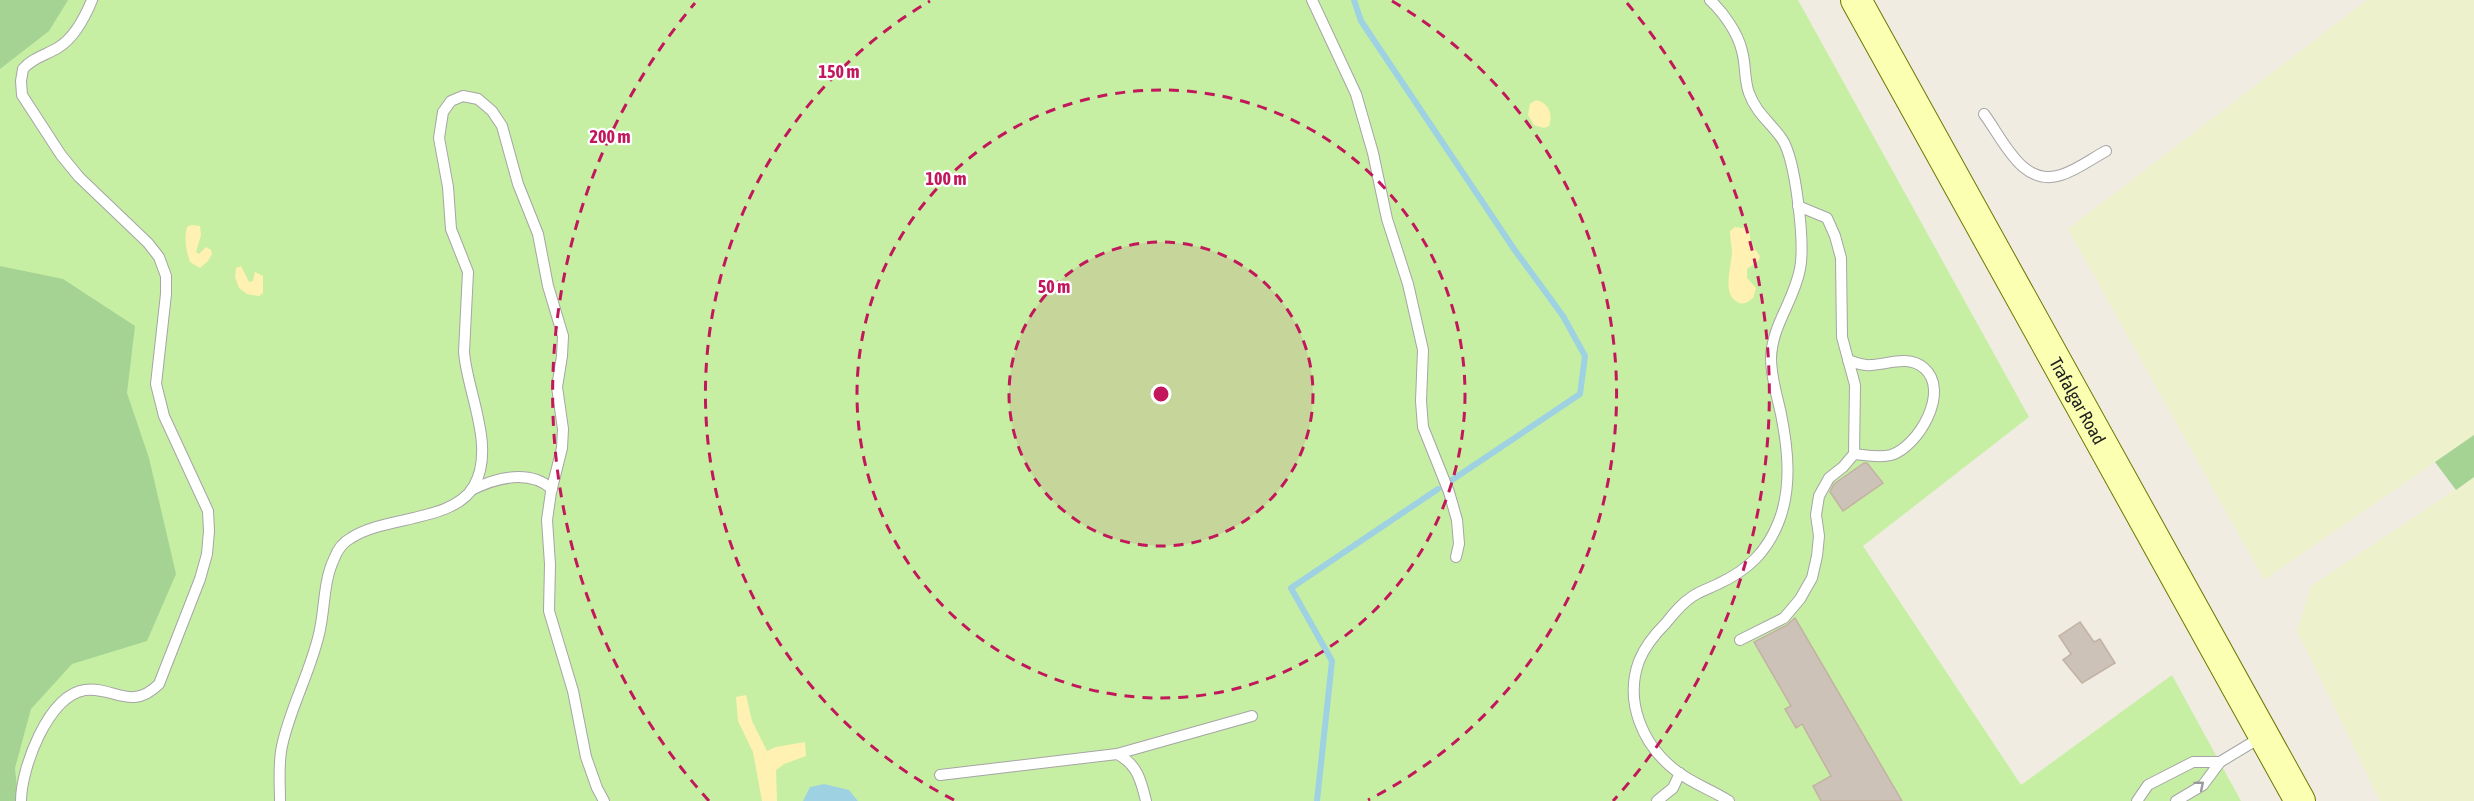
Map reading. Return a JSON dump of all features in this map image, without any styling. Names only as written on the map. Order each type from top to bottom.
[{"type":"main road","name":"Trafalgar Road","points":[[1856,0],[2300,801]]},
{"type":"lane","points":[[21,801],[22,782],[27,764],[41,734],[64,700],[83,690],[92,690],[117,697],[132,697],[148,693],[159,684],[200,579],[209,543],[208,511],[164,416],[156,384],[166,294],[166,276],[161,263],[155,251],[133,227],[70,167],[26,102],[21,88],[23,69],[27,63],[61,46],[70,37],[92,0]]},
{"type":"lane","points":[[1312,0],[1356,94],[1373,153],[1387,219],[1408,284],[1423,350],[1420,401],[1423,427],[1449,492],[1457,519],[1459,544],[1456,557]]},
{"type":"lane","points":[[1710,0],[1720,10],[1739,42],[1746,84],[1755,106],[1786,147],[1798,206],[1801,263],[1792,298],[1778,325],[1771,358],[1787,454],[1786,492],[1779,520],[1767,546],[1748,568],[1694,595],[1676,611],[1650,642],[1636,672],[1635,705],[1642,733],[1657,752],[1680,773],[1729,801]]},
{"type":"lane","points":[[280,801],[282,745],[289,718],[316,644],[328,577],[334,557],[344,542],[369,529],[449,506],[464,497],[474,485],[479,468],[481,443],[479,421],[465,365],[469,279],[466,265],[451,229],[448,187],[439,138],[442,112],[451,101],[463,96],[478,99],[492,111],[502,126],[518,184],[538,234],[548,286],[563,336],[557,387],[563,440],[562,453],[552,489],[547,531],[550,558],[549,610],[573,692],[586,757],[604,801]]},
{"type":"lane","points":[[1984,114],[2013,156],[2028,172],[2046,178],[2068,172],[2106,151]]},
{"type":"lane","points":[[1740,640],[1784,618],[1800,599],[1812,578],[1817,556],[1819,536],[1816,515],[1819,496],[1829,478],[1854,454],[1855,385],[1842,337],[1841,258],[1827,218],[1798,206]]},
{"type":"lane","points":[[1848,360],[1863,365],[1899,360],[1914,362],[1925,369],[1933,379],[1934,389],[1930,415],[1914,438],[1904,447],[1891,455],[1854,454]]},
{"type":"lane","points":[[471,490],[520,477],[535,478],[552,489]]},
{"type":"lane","points":[[940,775],[1117,754],[1252,716]]},
{"type":"lane","points":[[2175,801],[2203,785],[2220,762],[2264,736]]},
{"type":"lane","points":[[1117,754],[1130,760],[1142,783],[1146,801]]},
{"type":"lane","points":[[2137,801],[2148,785],[2193,762],[2220,762]]},
{"type":"lane","points":[[1657,801],[1673,788],[1680,773]]},
{"type":"green space","points":[[0,0],[68,0],[49,31],[0,69]]},
{"type":"green space","points":[[40,0],[1798,0],[2029,417],[1863,546],[2021,785],[2172,675],[2241,801],[0,801],[0,31]]},
{"type":"green space","points":[[2367,0],[2474,0],[2474,435],[2264,580],[2068,229]]},
{"type":"green space","points":[[0,266],[63,279],[135,326],[127,393],[149,458],[176,574],[147,641],[72,664],[31,709],[15,768],[18,801],[0,801]]},
{"type":"green space","points":[[2474,435],[2474,477],[2456,490],[2435,462]]},
{"type":"green space","points":[[2474,477],[2474,801],[2380,801],[2297,631],[2311,586]]},
{"type":"sand","points":[[1536,100],[1547,106],[1550,113],[1549,126],[1544,128],[1534,125],[1528,115],[1530,104]]},
{"type":"sand","points":[[191,225],[200,226],[201,235],[196,252],[199,254],[206,247],[211,250],[212,254],[200,268],[190,262],[187,249],[186,231]]},
{"type":"sand","points":[[1735,227],[1749,229],[1751,244],[1760,256],[1759,260],[1747,269],[1747,278],[1756,288],[1753,298],[1742,304],[1738,303],[1729,292],[1732,250],[1730,231]]},
{"type":"sand","points":[[241,266],[249,282],[253,281],[255,272],[263,276],[263,293],[259,296],[247,294],[239,288],[235,277],[236,268]]},
{"type":"sand","points":[[746,695],[752,721],[767,751],[776,747],[805,742],[806,756],[784,764],[776,770],[777,801],[762,801],[753,752],[738,721],[736,697]]},
{"type":"water","points":[[824,784],[849,790],[858,801],[803,801],[810,787]]},
{"type":"building","points":[[1867,463],[1883,483],[1843,511],[1830,492],[1834,484]]},
{"type":"building","points":[[1795,618],[1902,801],[1821,801],[1813,786],[1831,776],[1802,724],[1796,728],[1785,709],[1791,706],[1754,642],[1787,625]]},
{"type":"building","points":[[2080,622],[2094,642],[2100,639],[2115,663],[2082,683],[2063,660],[2071,654],[2059,636]]},
{"type":"waterway","points":[[1354,0],[1361,21],[1514,249],[1563,316],[1585,356],[1580,394],[1452,480]]},
{"type":"waterway","points":[[1317,801],[1332,661],[1291,588],[1438,489]]}]
